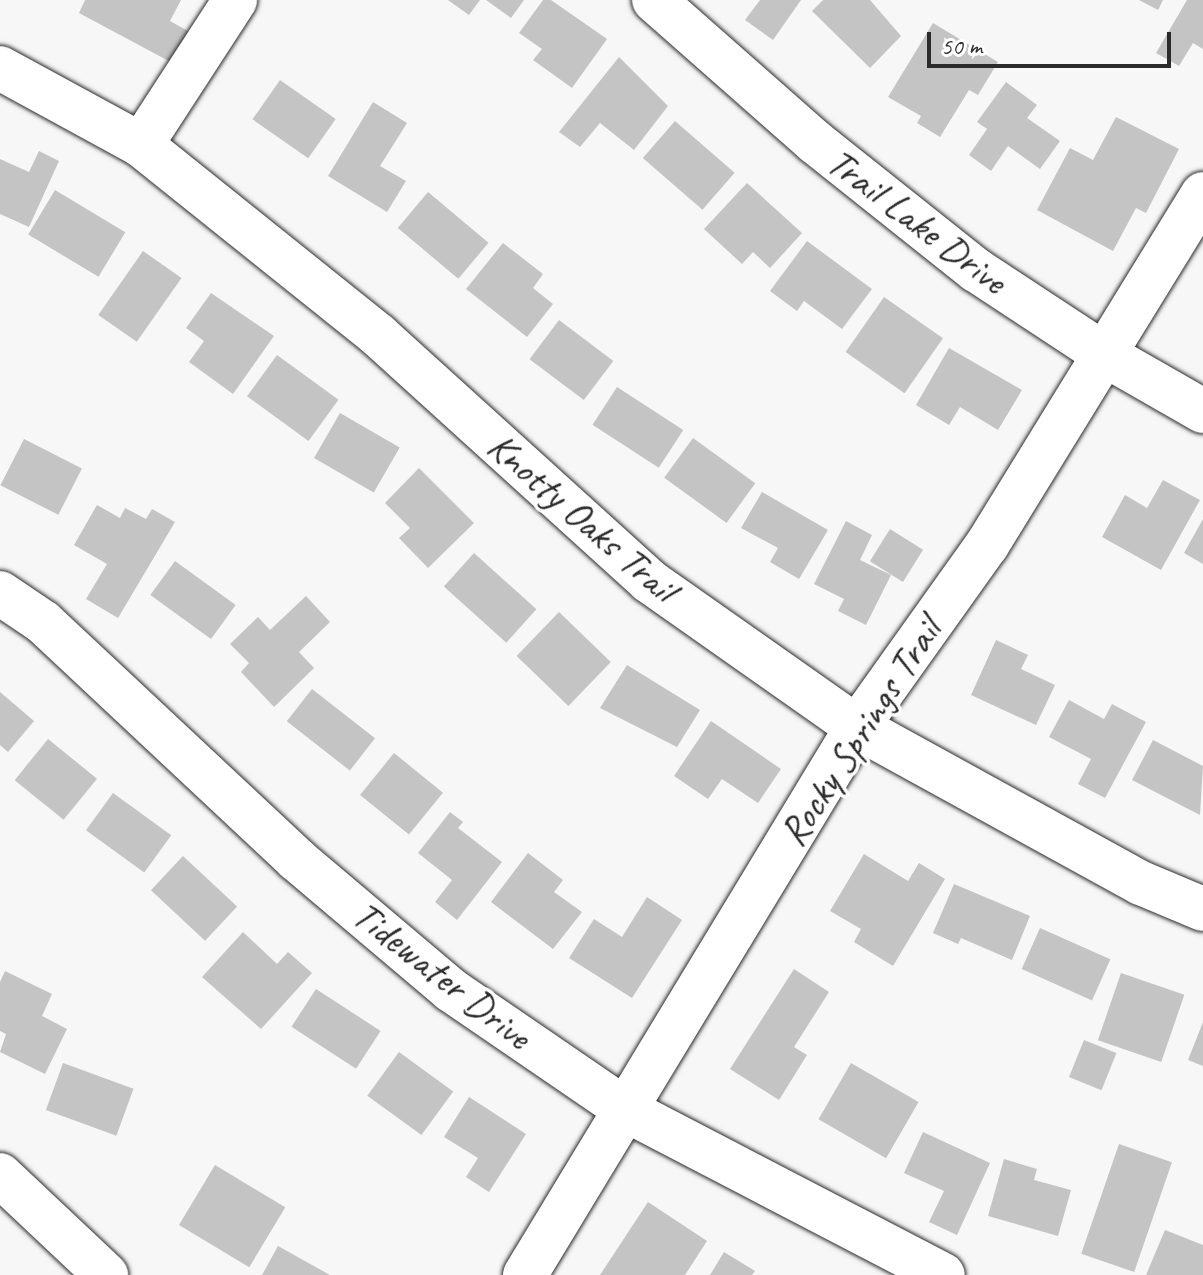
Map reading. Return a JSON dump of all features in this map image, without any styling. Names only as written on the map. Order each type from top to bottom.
[{"type":"street","points":[[141,145],[235,0]]},
{"type":"street","name":"Trail Lake Drive","points":[[654,0],[815,142],[976,270],[1107,356],[1203,411]]},
{"type":"street","name":"Knotty Oaks Trail","points":[[0,68],[141,145],[378,335],[649,581],[857,727],[1141,883],[1203,909]]},
{"type":"street","name":"Rocky Springs Trail","points":[[525,1275],[857,727],[987,545],[1107,356],[1203,194]]},
{"type":"street","name":"Tidewater Drive","points":[[0,593],[43,622],[296,859],[451,990],[626,1110],[943,1275]]},
{"type":"street","points":[[0,1175],[106,1275]]},
{"type":"building","points":[[85,0],[181,0],[170,21],[197,36],[180,67],[79,13]]},
{"type":"building","points":[[448,0],[480,0],[469,15]]},
{"type":"building","points":[[486,0],[524,0],[511,18]]},
{"type":"building","points":[[543,0],[551,0],[607,39],[572,88],[533,60],[542,49],[519,33]]},
{"type":"building","points":[[760,0],[801,0],[773,40],[745,20]]},
{"type":"building","points":[[823,0],[870,0],[901,36],[870,68],[812,11]]},
{"type":"building","points":[[1139,0],[1163,0],[1158,10]]},
{"type":"building","points":[[1187,0],[1203,0],[1203,49],[1193,43],[1179,66],[1156,53]]},
{"type":"building","points":[[933,23],[998,62],[978,95],[969,90],[940,137],[917,123],[921,116],[888,97]]},
{"type":"building","points":[[619,57],[668,106],[634,150],[600,123],[580,147],[559,132]]},
{"type":"building","points":[[280,80],[336,119],[308,158],[252,119]]},
{"type":"building","points":[[1006,82],[1037,105],[1027,118],[1060,141],[1040,169],[1008,146],[991,171],[969,155],[987,129],[977,122]]},
{"type":"building","points":[[373,102],[407,123],[380,166],[406,181],[387,212],[328,176]]},
{"type":"building","points":[[1116,117],[1179,149],[1146,213],[1136,208],[1113,251],[1037,210],[1070,148],[1093,160]]},
{"type":"building","points":[[675,121],[735,173],[702,210],[643,158]]},
{"type":"building","points":[[39,151],[59,161],[29,227],[0,214],[0,159],[29,172]]},
{"type":"building","points":[[747,183],[802,233],[770,268],[753,252],[742,264],[704,229]]},
{"type":"building","points":[[55,190],[125,232],[99,277],[28,235]]},
{"type":"building","points":[[428,192],[489,243],[458,279],[398,228]]},
{"type":"building","points":[[807,241],[872,289],[842,329],[804,301],[797,311],[770,291]]},
{"type":"building","points":[[503,243],[543,274],[533,288],[553,304],[527,337],[466,289]]},
{"type":"building","points":[[143,251],[182,278],[137,342],[98,315]]},
{"type":"building","points":[[211,293],[274,336],[233,394],[189,362],[204,341],[186,328]]},
{"type":"building","points":[[884,297],[943,338],[905,393],[846,352]]},
{"type":"building","points":[[559,320],[613,361],[584,400],[530,359]]},
{"type":"building","points":[[949,348],[1022,390],[998,430],[960,407],[949,425],[916,405]]},
{"type":"building","points":[[277,355],[338,400],[309,441],[247,396]]},
{"type":"building","points":[[617,387],[683,430],[659,468],[592,425]]},
{"type":"building","points":[[340,413],[400,448],[374,493],[314,458]]},
{"type":"building","points":[[693,438],[755,483],[726,523],[664,478]]},
{"type":"building","points":[[24,439],[82,469],[58,515],[0,485]]},
{"type":"building","points":[[419,468],[474,523],[428,568],[399,538],[410,528],[385,503]]},
{"type":"building","points":[[1163,480],[1200,500],[1161,570],[1102,537],[1125,495],[1147,508]]},
{"type":"building","points":[[762,492],[828,530],[799,579],[770,562],[778,548],[741,528]]},
{"type":"building","points":[[97,505],[120,518],[125,508],[146,519],[152,509],[175,522],[118,618],[86,599],[107,564],[74,545]]},
{"type":"building","points":[[1203,519],[1203,564],[1184,553]]},
{"type":"building","points":[[846,521],[872,535],[860,560],[891,575],[866,625],[838,611],[844,599],[814,584]]},
{"type":"building","points":[[890,529],[923,550],[903,582],[870,561]]},
{"type":"building","points":[[474,553],[536,609],[506,643],[444,586]]},
{"type":"building","points":[[175,561],[236,605],[211,639],[150,595]]},
{"type":"building","points":[[306,596],[330,622],[299,652],[314,668],[274,707],[241,672],[249,663],[230,644],[258,617],[270,630]]},
{"type":"building","points":[[559,612],[611,662],[568,706],[517,656]]},
{"type":"building","points":[[996,640],[1028,655],[1021,669],[1055,685],[1036,725],[971,695]]},
{"type":"building","points":[[627,665],[700,710],[677,747],[600,708]]},
{"type":"building","points":[[312,689],[375,738],[350,771],[287,721]]},
{"type":"building","points":[[0,692],[34,721],[8,752],[0,745]]},
{"type":"building","points":[[1069,700],[1104,719],[1112,704],[1146,722],[1105,798],[1078,784],[1091,759],[1049,737]]},
{"type":"building","points":[[711,721],[781,769],[758,803],[722,779],[708,799],[674,776]]},
{"type":"building","points":[[48,739],[97,779],[64,820],[15,780]]},
{"type":"building","points":[[1153,740],[1203,766],[1200,815],[1132,780]]},
{"type":"building","points":[[394,753],[443,793],[409,835],[360,795]]},
{"type":"building","points":[[113,793],[171,835],[144,873],[86,830]]},
{"type":"building","points":[[450,812],[463,822],[458,828],[502,862],[457,920],[435,902],[452,880],[418,853]]},
{"type":"building","points":[[528,853],[563,880],[554,892],[582,912],[553,949],[491,902]]},
{"type":"building","points":[[864,854],[908,881],[919,863],[945,879],[893,966],[854,942],[861,929],[830,911]]},
{"type":"building","points":[[183,856],[237,906],[205,941],[151,890]]},
{"type":"building","points":[[954,884],[1030,916],[1012,960],[961,938],[958,944],[933,933]]},
{"type":"building","points":[[647,897],[682,920],[632,998],[569,958],[594,919],[622,937]]},
{"type":"building","points":[[1040,928],[1110,959],[1092,1000],[1022,969]]},
{"type":"building","points":[[243,932],[277,964],[288,952],[312,973],[261,1029],[202,977]]},
{"type":"building","points":[[794,969],[829,992],[794,1047],[807,1055],[779,1100],[730,1069]]},
{"type":"building","points":[[5,971],[52,994],[42,1016],[67,1029],[45,1074],[0,1052],[6,1034],[0,1031],[0,982]]},
{"type":"building","points":[[1121,973],[1184,995],[1161,1062],[1098,1040]]},
{"type":"building","points":[[316,989],[381,1031],[356,1069],[291,1027]]},
{"type":"building","points":[[1203,1022],[1203,1066],[1188,1060]]},
{"type":"building","points":[[1084,1040],[1116,1053],[1101,1090],[1069,1077]]},
{"type":"building","points":[[399,1052],[453,1091],[421,1135],[367,1096]]},
{"type":"building","points":[[63,1063],[133,1089],[116,1136],[46,1110]]},
{"type":"building","points":[[851,1063],[919,1102],[886,1158],[818,1119]]},
{"type":"building","points":[[469,1097],[526,1134],[489,1192],[466,1177],[478,1158],[444,1137]]},
{"type":"building","points":[[923,1132],[990,1163],[957,1235],[929,1222],[944,1191],[904,1173]]},
{"type":"building","points":[[1119,1144],[1172,1162],[1134,1272],[1081,1254]]},
{"type":"building","points":[[1004,1159],[1037,1169],[1034,1180],[1071,1190],[1058,1236],[988,1216]]},
{"type":"building","points":[[215,1165],[285,1207],[249,1267],[179,1225]]},
{"type":"building","points":[[648,1202],[707,1241],[685,1275],[600,1275]]},
{"type":"building","points":[[1165,1230],[1203,1245],[1203,1275],[1146,1275]]},
{"type":"building","points":[[278,1246],[330,1275],[262,1275]]},
{"type":"building","points":[[724,1252],[755,1271],[752,1275],[710,1275]]}]
